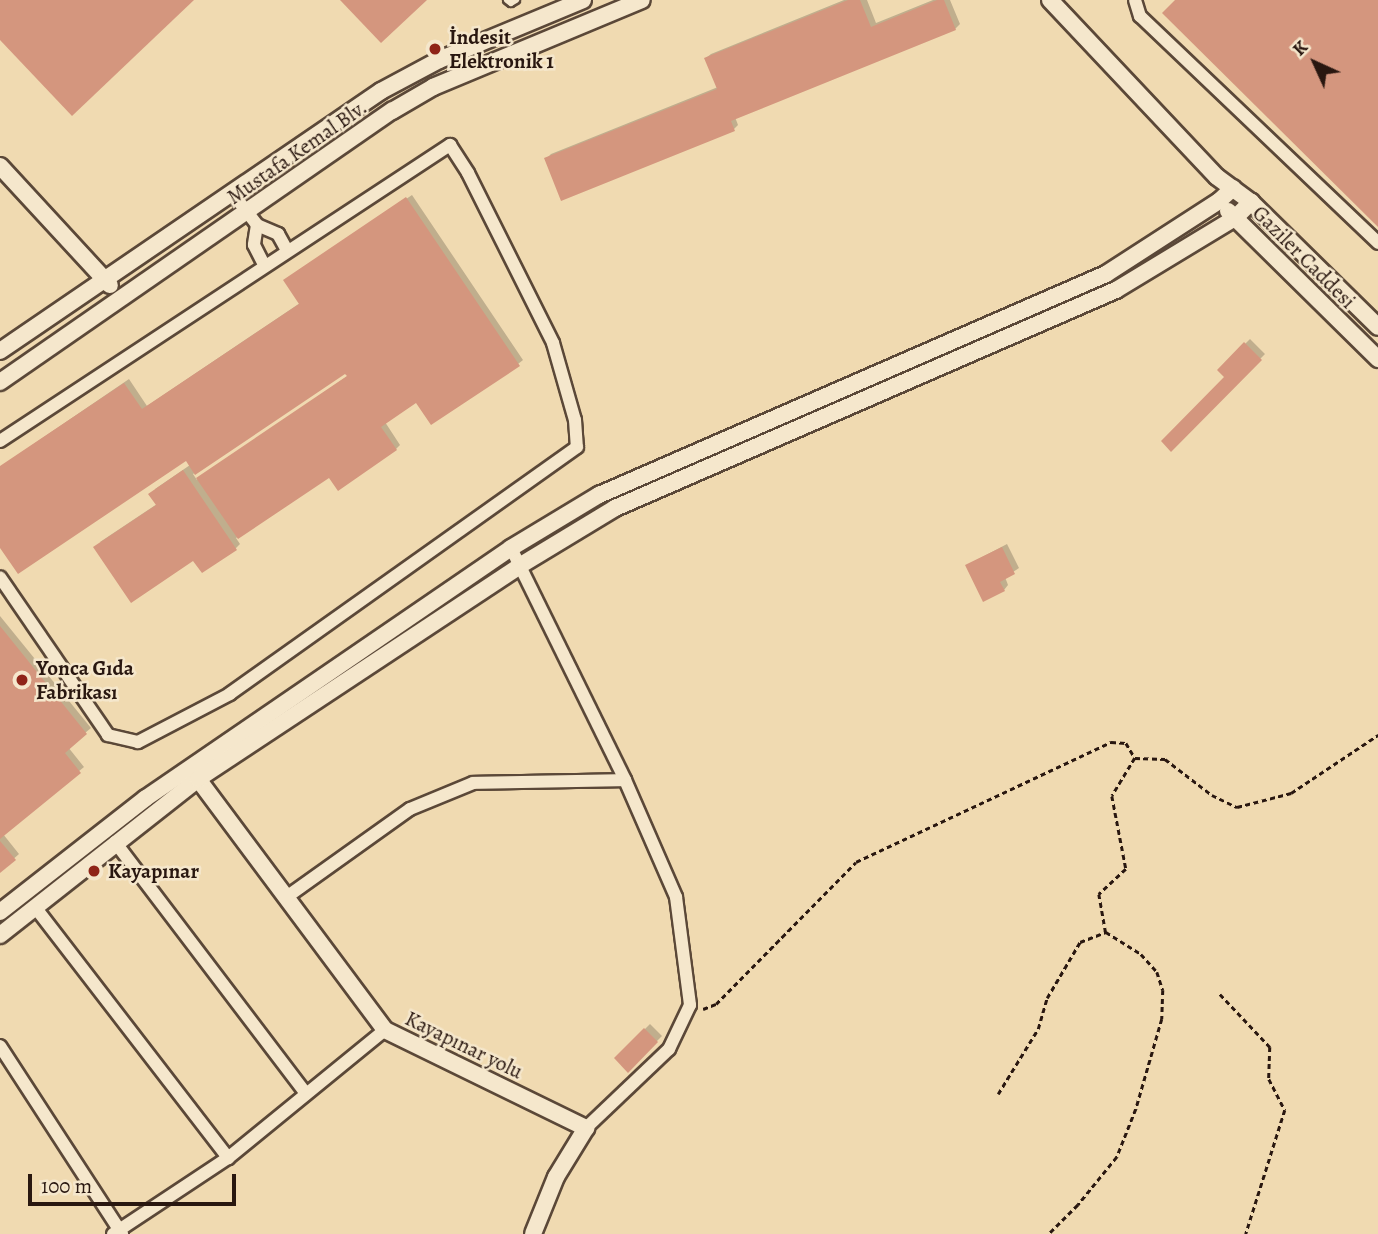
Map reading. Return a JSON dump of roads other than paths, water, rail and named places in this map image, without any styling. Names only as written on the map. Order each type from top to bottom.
[{"type":"street","name":"Mustafa Kemal Blv.","points":[[0,351],[381,91],[413,73],[583,0]]},
{"type":"street","name":"Mustafa Kemal Blv.","points":[[0,382],[119,299],[252,219],[392,111],[433,87],[642,0]]},
{"type":"street","name":"Gaziler Caddesi","points":[[1050,0],[1217,177],[1251,202],[1378,327]]},
{"type":"street","points":[[1135,0],[1139,16],[1378,243]]},
{"type":"street","points":[[0,441],[450,145],[468,173],[553,343],[575,420],[577,447],[230,694],[138,742],[108,735],[0,577]]},
{"type":"street","points":[[0,166],[106,278],[119,299]]},
{"type":"street","points":[[1217,177],[1219,201]]},
{"type":"street","points":[[0,912],[146,798],[511,548],[599,495],[1106,274],[1219,201],[1233,188]]},
{"type":"street","points":[[233,194],[252,219],[278,234],[287,250]]},
{"type":"street","name":"Gaziler Caddesi","points":[[1219,201],[1378,359]]},
{"type":"street","points":[[0,935],[198,779],[521,565],[615,508],[1116,290],[1235,218],[1251,202]]},
{"type":"street","points":[[252,219],[254,245],[264,265]]},
{"type":"street","points":[[511,548],[625,780],[676,897],[690,1005],[669,1049],[586,1128],[556,1177],[533,1234]]},
{"type":"street","name":"Kayapınar yolu","points":[[198,779],[288,896],[385,1030],[586,1128]]},
{"type":"street","points":[[288,896],[410,809],[473,783],[625,780]]},
{"type":"street","points":[[115,842],[306,1094]]},
{"type":"street","points":[[35,907],[228,1158]]},
{"type":"street","points":[[0,1046],[118,1233],[228,1158],[385,1030]]},
{"type":"lane","points":[[507,0],[511,3],[516,0]]},
{"type":"place","name":"İndesit Elektronik 1","points":[[435,49]]},
{"type":"place","name":"Yonca Gıda Fabrikası","points":[[22,680]]},
{"type":"place","name":"Kayapınar","points":[[94,871]]}]
